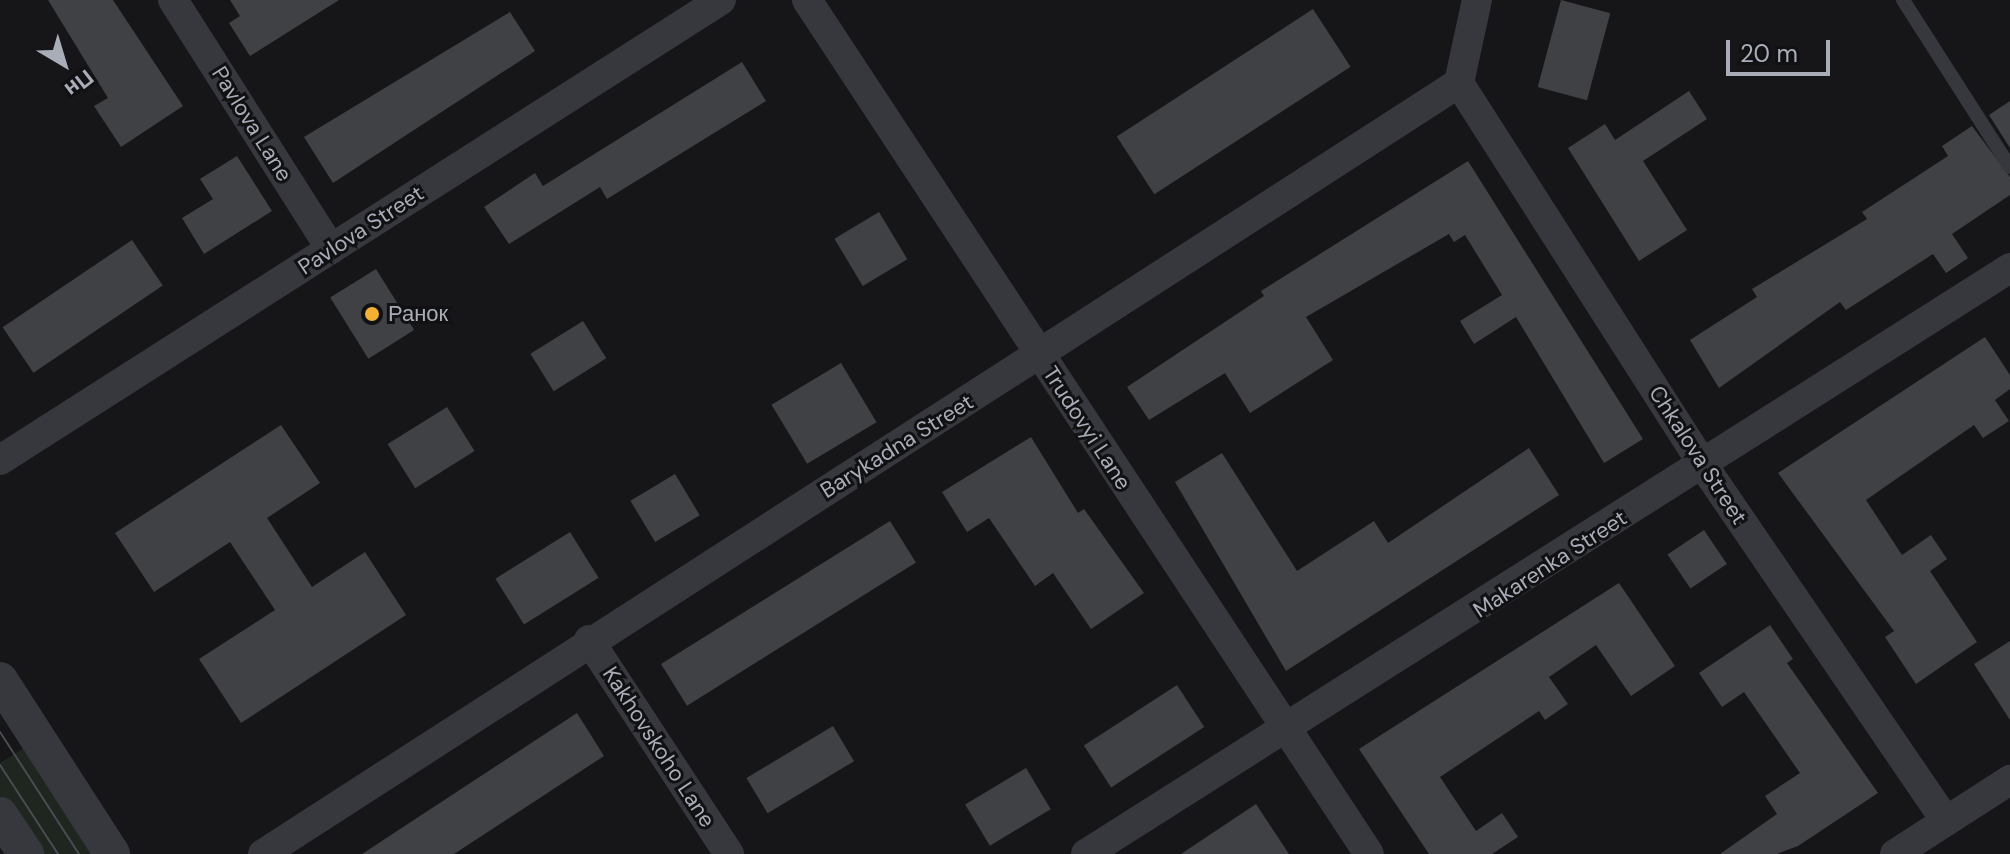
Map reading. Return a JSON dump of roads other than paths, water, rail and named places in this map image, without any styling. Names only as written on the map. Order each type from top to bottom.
[{"type":"street","name":"Pavlova Lane","points":[[173,0],[331,249]]},
{"type":"street","name":"Pavlova Street","points":[[0,460],[721,0]]},
{"type":"street","name":"Trudovyi Lane","points":[[807,0],[1369,854]]},
{"type":"street","points":[[1459,83],[1477,0]]},
{"type":"street","name":"Barykadna Street","points":[[263,854],[589,640],[1039,355],[1459,83]]},
{"type":"street","name":"Chkalova Street","points":[[1459,83],[1703,465],[1946,821]]},
{"type":"street","name":"Makarenka Street","points":[[1086,854],[1288,732],[2010,268]]},
{"type":"street","name":"Kakhovskoho Lane","points":[[589,640],[729,854]]},
{"type":"street","points":[[0,680],[112,854]]},
{"type":"street","points":[[1895,854],[2010,780]]},
{"type":"street","points":[[0,815],[26,854]]},
{"type":"lane","points":[[1903,0],[2010,167]]},
{"type":"tram line","points":[[0,732],[79,854]]},
{"type":"tram line","points":[[0,765],[58,854]]},
{"type":"place","name":"Ранок","points":[[372,314]]}]
